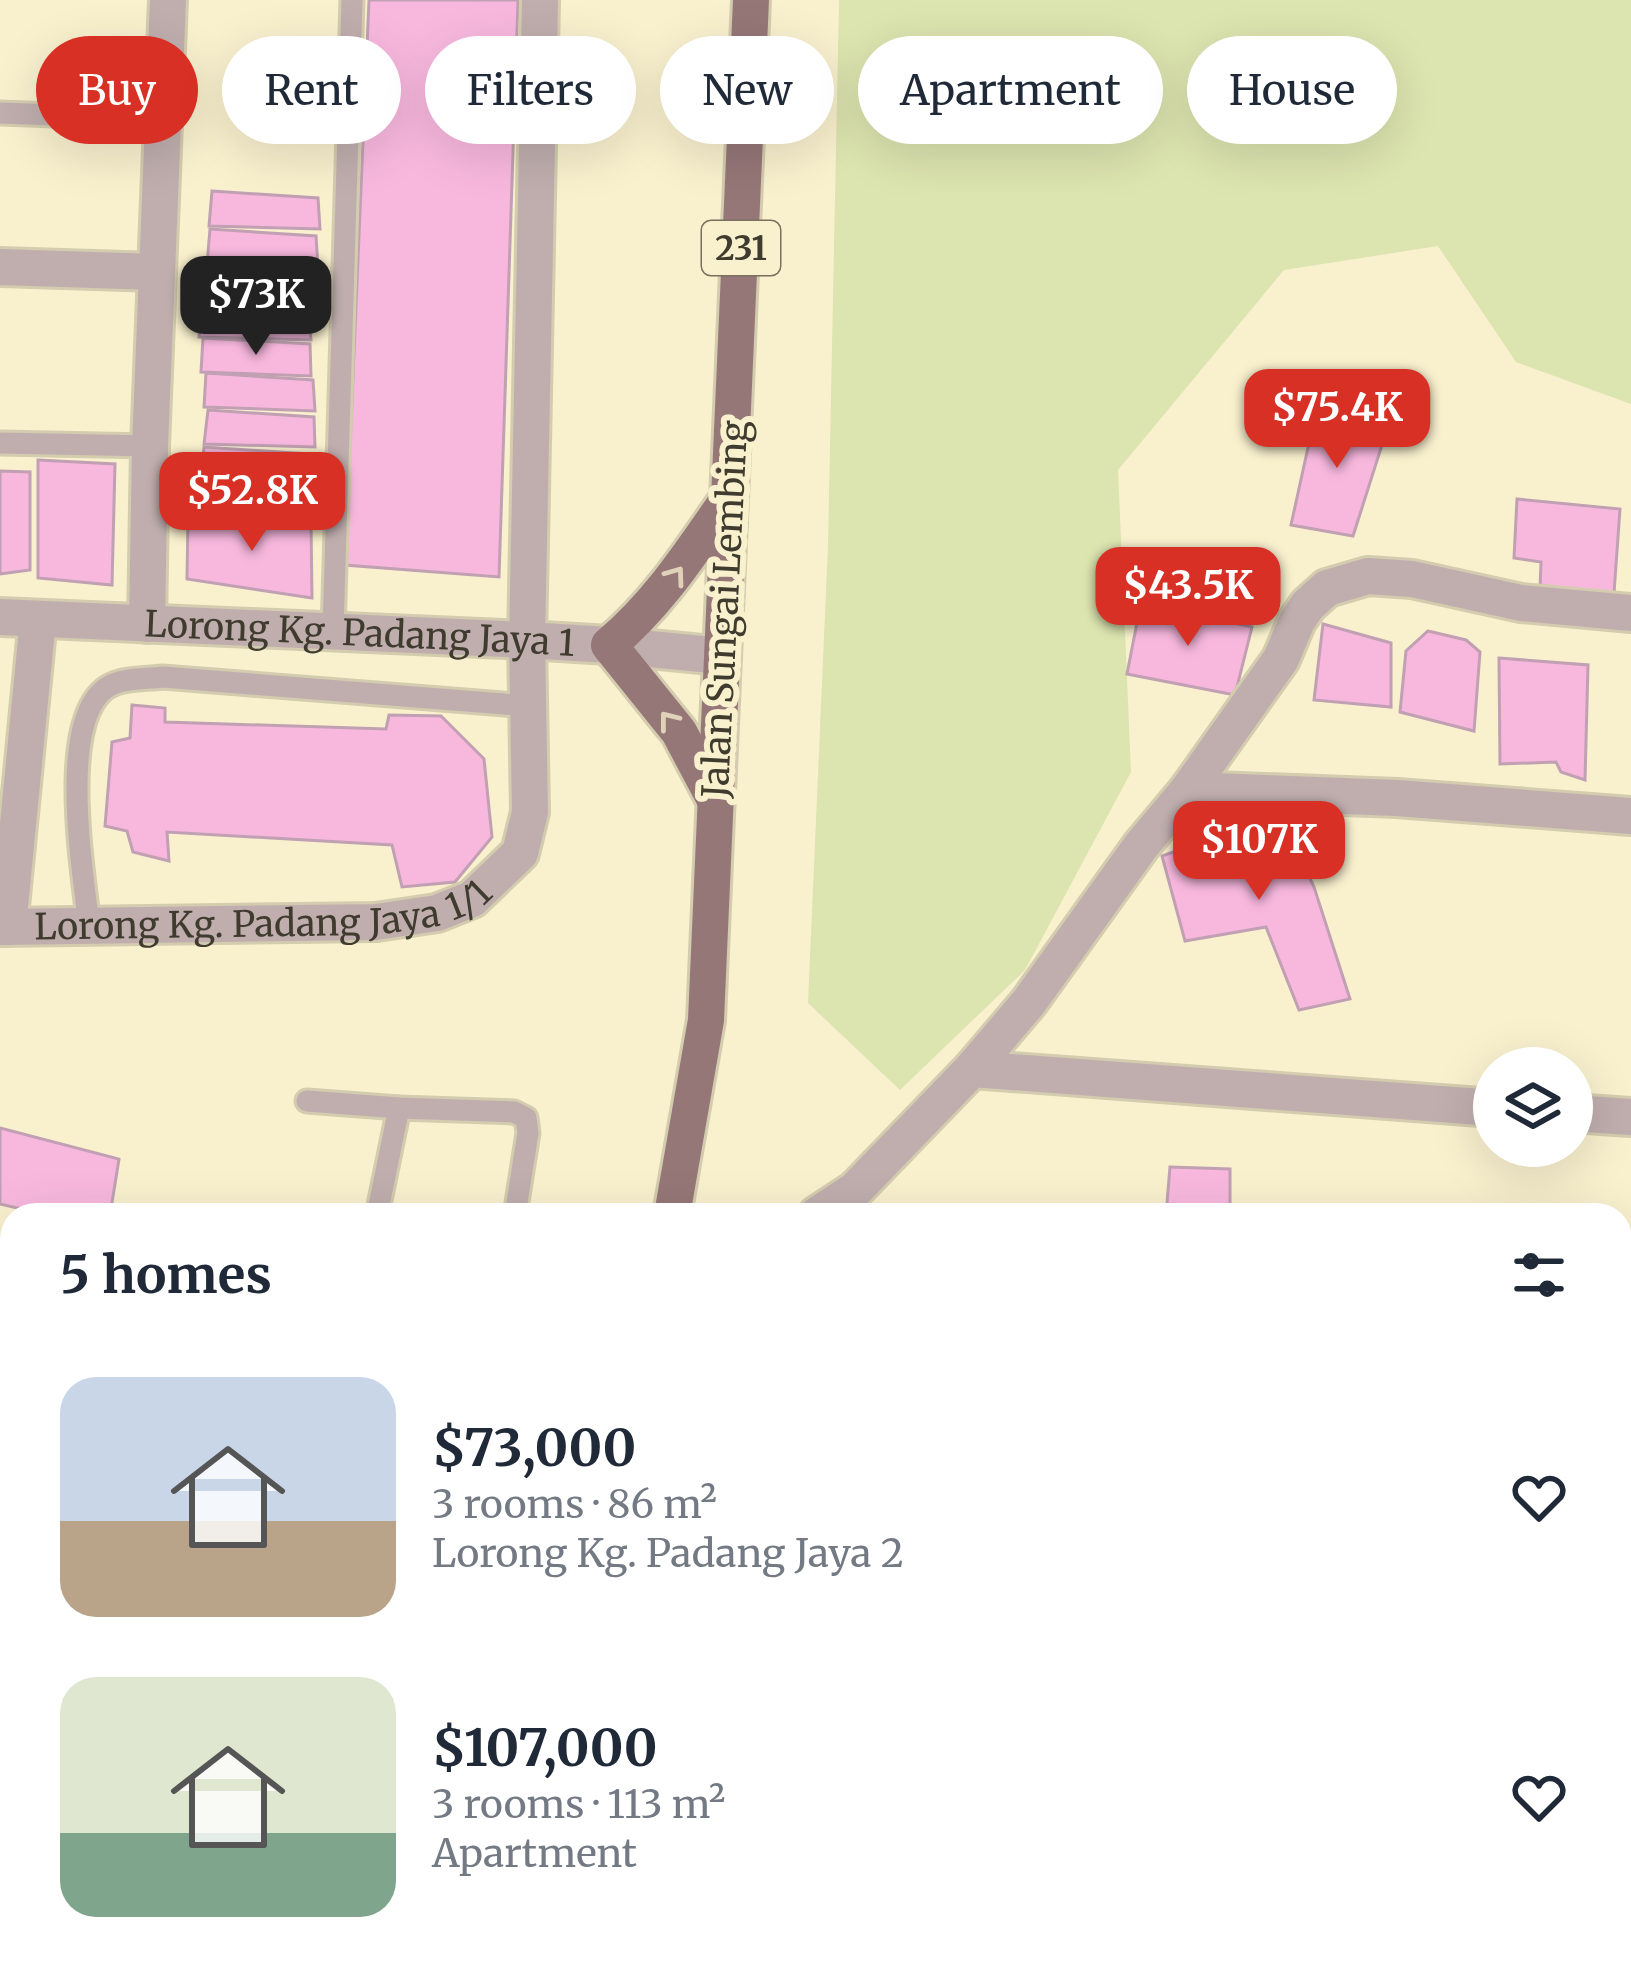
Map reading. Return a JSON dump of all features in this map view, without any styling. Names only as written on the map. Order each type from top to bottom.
[{"type":"main road","name":"Jalan Sungai Lembing","points":[[674,1203],[706,1020],[751,0]]},
{"type":"main road","points":[[716,803],[679,732],[609,645],[668,587],[731,495]]},
{"type":"street","points":[[166,36],[168,0]]},
{"type":"street","name":"Lorong Kg. Padang Jaya 1/1","points":[[38,619],[10,787],[4,927],[376,922],[436,913],[472,899],[520,854],[530,812],[527,640],[540,0]]},
{"type":"street","points":[[147,624],[161,144]]},
{"type":"street","points":[[0,267],[156,272]]},
{"type":"street","points":[[864,1202],[1029,1002],[1281,659],[1308,605],[1327,588],[1368,576],[1412,579],[1521,603],[1631,613]]},
{"type":"street","name":"Lorong Kg. Padang Jaya 1","points":[[0,617],[527,640],[722,656]]},
{"type":"street","points":[[1188,790],[1397,798],[1631,816]]},
{"type":"street","points":[[971,1069],[1473,1106]]},
{"type":"street","points":[[1593,1114],[1631,1117]]},
{"type":"lane","points":[[333,631],[352,0]]},
{"type":"lane","points":[[0,113],[36,114]]},
{"type":"lane","points":[[0,443],[150,446]]},
{"type":"lane","points":[[89,927],[75,772],[90,704],[113,683],[163,677],[529,706]]},
{"type":"lane","points":[[307,1101],[514,1112],[526,1118],[528,1133],[517,1203]]},
{"type":"lane","points":[[379,1203],[399,1108]]},
{"type":"green space","points":[[839,0],[1631,0],[1631,404],[1516,362],[1438,246],[1284,270],[1118,470],[1131,772],[1025,970],[900,1090],[808,1003],[828,546]]},
{"type":"building","points":[[369,0],[518,0],[517,36],[425,36],[425,144],[513,144],[499,577],[345,565],[363,144],[401,144],[401,36],[367,36]]},
{"type":"building","points":[[212,191],[318,198],[320,229],[209,226]]},
{"type":"building","points":[[210,229],[316,236],[318,267],[207,264]]},
{"type":"building","points":[[205,266],[311,272],[314,303],[202,300]]},
{"type":"building","points":[[202,302],[308,309],[311,340],[199,337]]},
{"type":"building","points":[[203,338],[310,344],[311,376],[201,372]]},
{"type":"building","points":[[206,373],[313,380],[315,411],[204,407]]},
{"type":"building","points":[[1318,402],[1388,426],[1353,536],[1291,525]]},
{"type":"building","points":[[208,410],[314,417],[315,447],[204,444]]},
{"type":"building","points":[[204,447],[309,454],[312,485],[201,482]]},
{"type":"building","points":[[38,460],[115,464],[112,585],[38,578]]},
{"type":"building","points":[[0,471],[30,472],[30,570],[0,574]]},
{"type":"building","points":[[202,484],[308,491],[311,522],[199,518]]},
{"type":"building","points":[[1517,499],[1620,509],[1614,593],[1540,589],[1541,562],[1514,558]]},
{"type":"building","points":[[188,517],[311,522],[312,598],[187,579]]},
{"type":"building","points":[[1141,602],[1252,627],[1235,695],[1127,674]]},
{"type":"building","points":[[1323,624],[1391,643],[1391,707],[1314,700]]},
{"type":"building","points":[[1428,631],[1466,640],[1480,652],[1474,731],[1400,712],[1406,651]]},
{"type":"building","points":[[1499,658],[1588,665],[1585,780],[1561,772],[1556,762],[1500,764]]},
{"type":"building","points":[[132,705],[165,708],[165,722],[386,729],[389,715],[441,716],[484,759],[492,837],[455,882],[402,887],[392,845],[167,832],[169,861],[133,852],[127,831],[105,826],[112,742],[130,738]]},
{"type":"building","points":[[1280,814],[1314,887],[1350,999],[1299,1010],[1266,927],[1185,941],[1162,856]]},
{"type":"building","points":[[0,1128],[119,1159],[112,1203],[0,1203]]},
{"type":"building","points":[[1170,1167],[1230,1169],[1230,1203],[1167,1203]]}]
